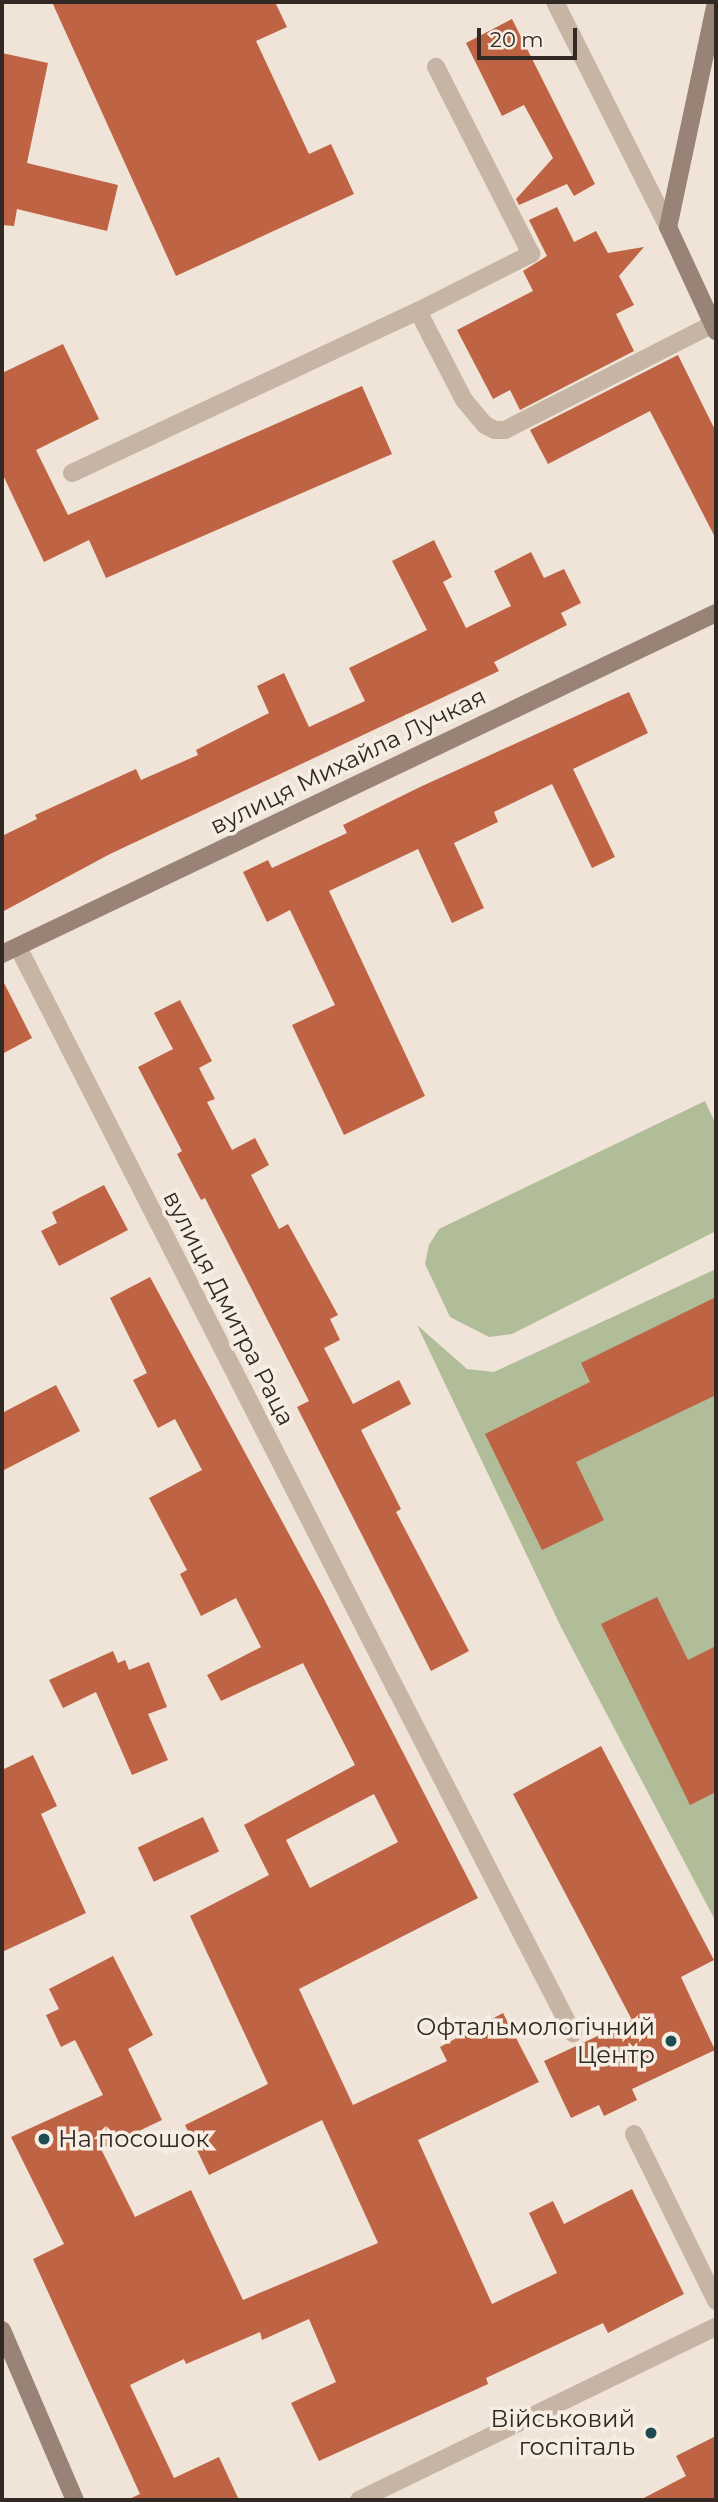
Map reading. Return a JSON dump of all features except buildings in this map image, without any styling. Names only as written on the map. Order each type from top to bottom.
[{"type":"street","points":[[418,312],[464,400],[485,425],[495,430],[505,430],[715,327],[555,2]]},
{"type":"street","points":[[668,227],[713,27],[716,2]]},
{"type":"street","points":[[72,473],[418,312],[531,254],[436,67]]},
{"type":"street","name":"вулиця Михайла Лучкая","points":[[10,951],[716,612]]},
{"type":"street","name":"вулиця Дмитра Раца","points":[[10,951],[397,1690],[573,2033]]},
{"type":"street","points":[[634,2134],[716,2301]]},
{"type":"street","points":[[359,2500],[716,2327]]},
{"type":"street","points":[[2,2330],[75,2500]]},
{"type":"green space","points":[[705,1101],[716,1125],[716,1231],[512,1334],[489,1337],[450,1317],[425,1264],[429,1245],[439,1229]]},
{"type":"green space","points":[[716,1269],[716,1922],[561,1627],[417,1325],[467,1369],[494,1372]]},
{"type":"place","name":"Офтальмологічний Центр","points":[[671,2041]]},
{"type":"place","name":"На посошок","points":[[44,2139]]},
{"type":"place","name":"Військовий госпіталь","points":[[651,2433]]}]
